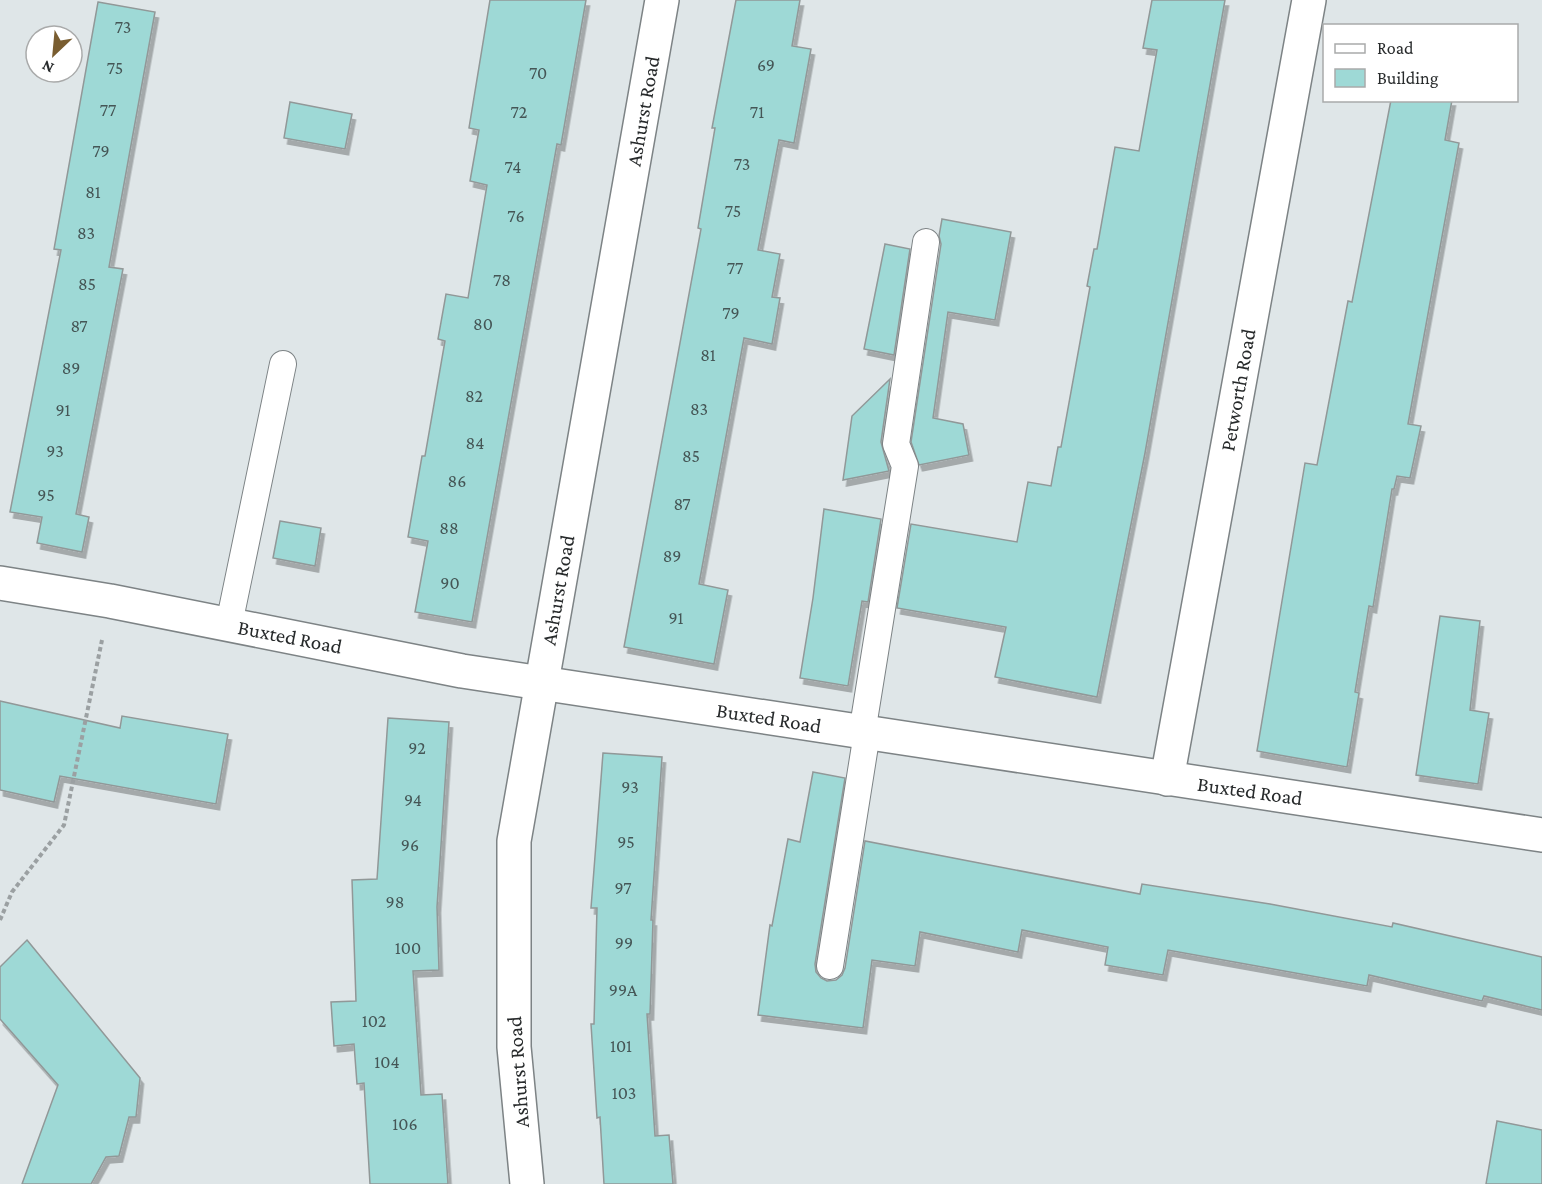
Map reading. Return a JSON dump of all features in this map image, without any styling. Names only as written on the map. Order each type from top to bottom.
[{"type":"street","name":"Ashurst Road","points":[[527,1184],[514,1047],[514,841],[662,0]]},
{"type":"street","name":"Petworth Road","points":[[1167,779],[1309,0]]},
{"type":"street","name":"Buxted Road","points":[[0,583],[110,601],[462,671],[1542,835]]},
{"type":"lane","points":[[830,966],[905,466],[896,444],[926,242]]},
{"type":"lane","points":[[229,624],[284,364]]},
{"type":"path","points":[[0,920],[12,892],[64,825],[110,601]]},
{"type":"building","points":[[490,0],[586,0],[561,145],[557,144],[472,622],[415,612],[428,541],[408,537],[445,341],[438,339],[446,294],[468,298],[487,185],[470,181],[479,130],[469,128]]},
{"type":"building","points":[[736,0],[800,0],[792,46],[811,49],[794,143],[779,140],[758,250],[780,254],[772,297],[780,298],[772,344],[744,338],[699,584],[728,590],[714,664],[624,647],[701,229],[698,228],[715,128],[712,128]]},
{"type":"building","points":[[1152,0],[1225,0],[1145,453],[1097,697],[995,677],[1006,627],[897,608],[911,524],[1017,542],[1028,482],[1051,486],[1058,447],[1061,447],[1090,287],[1087,286],[1094,249],[1097,249],[1115,147],[1139,151],[1157,50],[1143,48]]},
{"type":"building","points":[[98,2],[155,12],[109,267],[123,269],[76,514],[89,517],[82,552],[37,543],[42,517],[10,512],[61,250],[54,249]]},
{"type":"building","points":[[290,102],[352,114],[345,149],[284,138]]},
{"type":"building","points":[[1391,102],[1452,102],[1445,140],[1459,143],[1408,424],[1421,426],[1410,478],[1397,476],[1394,489],[1392,489],[1373,607],[1369,606],[1355,692],[1359,693],[1347,767],[1257,751],[1305,463],[1317,465],[1348,301],[1352,302]]},
{"type":"building","points":[[942,219],[1011,232],[995,320],[948,312],[933,418],[963,424],[969,455],[919,465],[911,442],[941,244],[939,236]]},
{"type":"building","points":[[885,244],[910,249],[894,355],[864,349]]},
{"type":"building","points":[[890,379],[881,442],[889,471],[843,480],[852,416]]},
{"type":"building","points":[[824,509],[881,519],[868,602],[862,601],[848,686],[800,678]]},
{"type":"building","points":[[280,521],[321,528],[315,566],[273,558]]},
{"type":"building","points":[[1440,616],[1480,621],[1470,710],[1489,713],[1478,784],[1416,775]]},
{"type":"building","points":[[0,701],[120,728],[122,716],[228,734],[216,804],[60,776],[54,802],[0,790]]},
{"type":"building","points":[[388,718],[449,722],[437,907],[439,970],[413,971],[421,1095],[442,1094],[448,1184],[370,1184],[364,1083],[357,1084],[354,1044],[334,1046],[331,1002],[356,1001],[352,880],[377,879]]},
{"type":"building","points":[[603,753],[662,757],[651,920],[653,920],[650,1014],[647,1014],[655,1136],[669,1135],[673,1184],[604,1184],[591,1024],[594,1024],[597,908],[591,908]]},
{"type":"building","points":[[813,772],[845,778],[815,964],[816,972],[827,981],[836,980],[845,968],[865,841],[1140,894],[1142,884],[1270,904],[1392,927],[1393,923],[1542,957],[1542,1010],[1484,996],[1482,1001],[1369,975],[1367,986],[1168,950],[1163,975],[1105,965],[1108,947],[1022,930],[1018,952],[920,932],[915,966],[872,960],[863,1028],[758,1015],[770,925],[772,926],[788,839],[800,842]]},
{"type":"building","points":[[27,940],[140,1078],[136,1117],[129,1117],[119,1156],[106,1157],[91,1184],[22,1184],[58,1085],[0,1019],[0,967]]},
{"type":"building","points":[[1497,1121],[1542,1130],[1542,1184],[1486,1184]]}]
